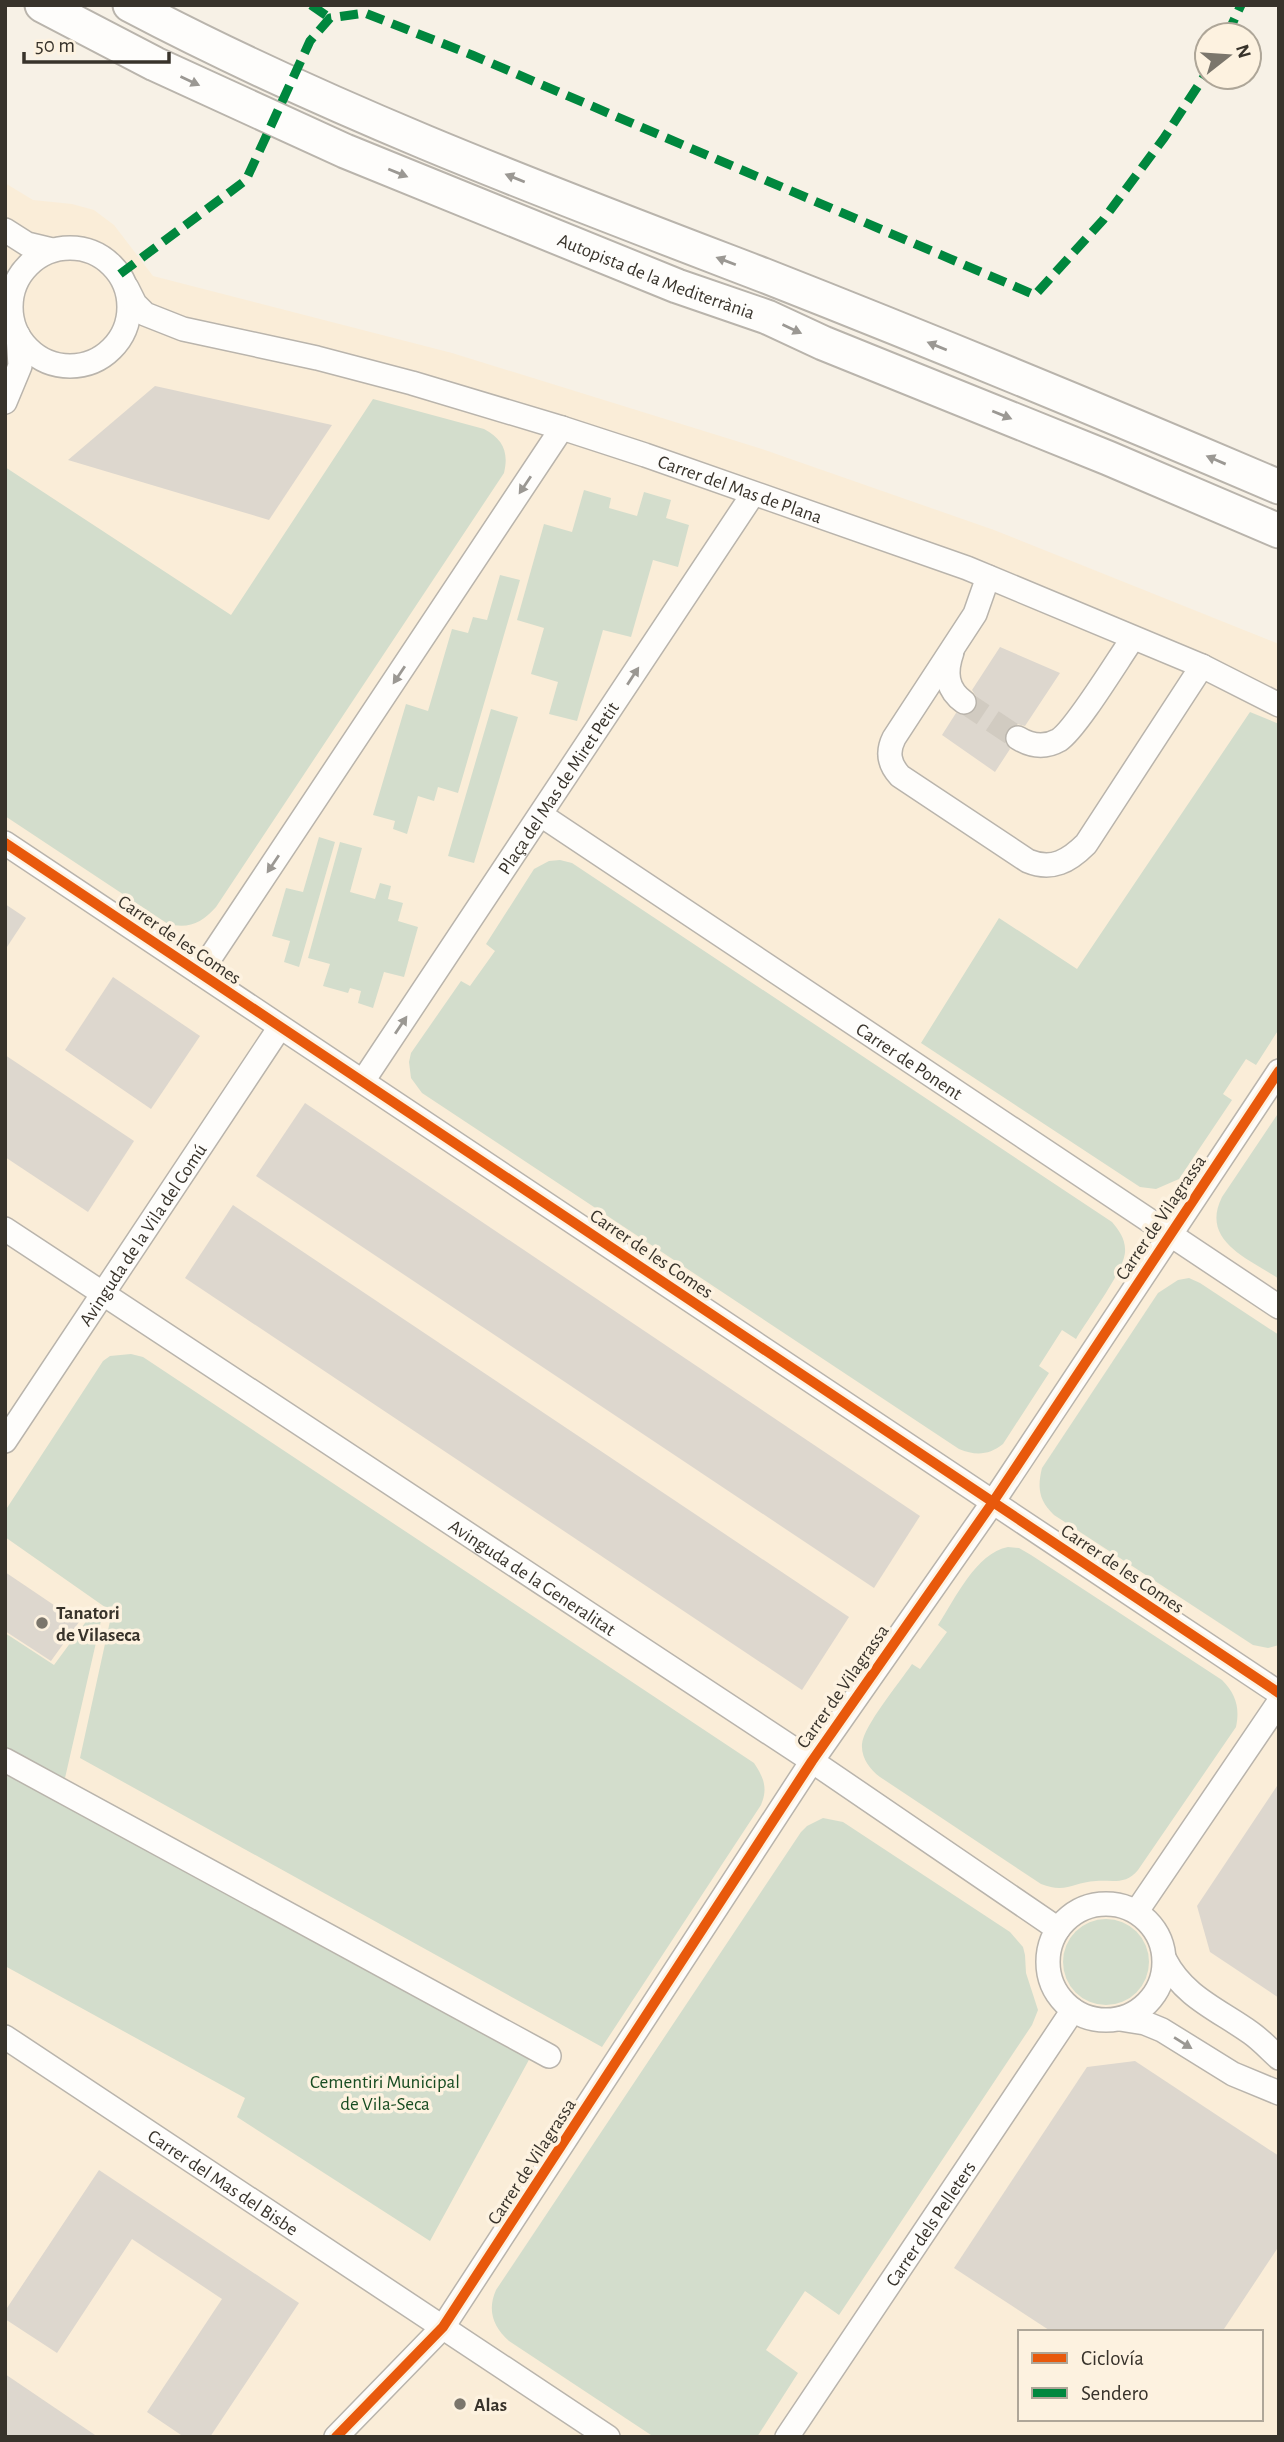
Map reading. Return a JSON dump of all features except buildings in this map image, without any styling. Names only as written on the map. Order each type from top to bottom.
[{"type":"highway","name":"Autopista de la Mediterrània","points":[[42,5],[155,65],[345,152],[677,286],[767,317],[823,343],[1279,530]]},
{"type":"highway","name":"Autopista de la Mediterrània","points":[[130,5],[236,58],[466,159],[768,277],[1279,487]]},
{"type":"street","points":[[5,230],[27,244],[52,250]]},
{"type":"street","points":[[5,403],[20,366],[11,318],[11,298],[20,275],[37,257],[52,250],[71,247],[90,251],[107,260],[120,274],[127,288],[130,309],[126,329],[115,346],[100,359],[80,366],[60,366],[43,360],[28,350],[11,318]]},
{"type":"street","name":"Carrer del Mas de Plana","points":[[127,288],[135,304],[145,314],[183,329],[317,358],[562,428],[988,577],[1202,666],[1279,705]]},
{"type":"street","name":"Carrer del Mas de Plana","points":[[115,346],[142,332],[183,329]]},
{"type":"street","points":[[5,403],[33,378],[60,366]]},
{"type":"street","points":[[200,973],[562,428]]},
{"type":"street","name":"Plaça del Mas de Miret Petit","points":[[363,1082],[753,494]]},
{"type":"street","points":[[988,577],[975,614],[894,738],[891,762],[900,776],[1028,861],[1047,866],[1067,861],[1086,844],[1202,666]]},
{"type":"street","points":[[1018,738],[1042,746],[1061,738],[1133,638]]},
{"type":"street","points":[[955,645],[947,670],[948,681],[956,696],[964,702]]},
{"type":"street","name":"Carrer de Ponent","points":[[541,815],[1279,1307]]},
{"type":"street","name":"Carrer de les Comes","points":[[5,842],[1279,1693]]},
{"type":"street","name":"Avinguda de la Vila del Comú","points":[[5,1441],[280,1027]]},
{"type":"street","name":"Carrer de Vilagrassa","points":[[336,2437],[443,2327],[812,1761],[993,1502],[1279,1071]]},
{"type":"street","name":"Avinguda de la Generalitat","points":[[5,1229],[812,1761],[1058,1929]]},
{"type":"street","points":[[1137,1911],[1279,1702]]},
{"type":"street","points":[[5,1760],[549,2056]]},
{"type":"street","points":[[1279,2049],[1187,1991],[1174,1977],[1165,1960],[1161,1941],[1152,1924],[1137,1911],[1121,1905],[1102,1903],[1085,1907],[1070,1916],[1058,1929],[1050,1946],[1048,1964],[1051,1982],[1060,1998],[1073,2010],[1096,2019],[1145,2023],[1161,2030],[1233,2074],[1279,2109]]},
{"type":"street","points":[[1120,2020],[1138,2012],[1153,1998],[1163,1980],[1165,1960]]},
{"type":"street","name":"Carrer dels Pelleters","points":[[787,2437],[1073,2010]]},
{"type":"street","points":[[1254,2034],[1279,2059]]},
{"type":"street","name":"Carrer del Mas del Bisbe","points":[[5,2037],[608,2437]]},
{"type":"street","points":[[1233,2074],[1279,2093]]},
{"type":"shaded area","points":[[5,183],[33,200],[72,204],[94,210],[114,225],[153,276],[452,353],[762,449],[994,530],[1279,644],[1279,2437],[5,2437]]},
{"type":"green space","points":[[373,399],[484,429],[496,437],[503,447],[506,459],[504,473],[216,907],[195,923],[182,926],[168,924],[5,816],[5,467],[231,615]]},
{"type":"green space","points":[[584,490],[611,498],[609,508],[637,516],[644,492],[671,500],[666,518],[689,525],[678,567],[653,560],[631,637],[603,630],[577,721],[549,714],[558,682],[531,674],[544,628],[517,620],[544,524],[572,532]]},
{"type":"green space","points":[[500,575],[520,580],[458,793],[438,787],[434,801],[418,796],[407,834],[393,829],[395,821],[373,815],[406,704],[428,711],[452,629],[468,633],[473,617],[487,620]]},
{"type":"green space","points":[[491,709],[518,717],[474,863],[448,856]]},
{"type":"green space","points":[[1250,712],[1279,724],[1279,1029],[1256,1065],[1246,1059],[1223,1094],[1232,1100],[1179,1179],[1156,1189],[1140,1187],[921,1043],[999,918],[1077,969]]},
{"type":"green space","points":[[319,837],[335,842],[299,967],[284,962],[290,941],[272,936],[286,888],[303,892]]},
{"type":"green space","points":[[340,842],[362,848],[350,892],[375,899],[380,883],[391,886],[388,899],[403,903],[398,921],[418,927],[404,977],[384,972],[373,1008],[358,1003],[361,991],[350,988],[348,993],[323,986],[330,964],[308,958]]},
{"type":"green space","points":[[549,861],[572,863],[1112,1222],[1117,1228],[1125,1248],[1118,1271],[1076,1339],[1062,1330],[1039,1366],[1049,1373],[1003,1444],[982,1453],[959,1449],[422,1093],[411,1078],[411,1053],[461,981],[470,986],[495,951],[486,944],[534,869]]},
{"type":"green space","points":[[1279,1112],[1279,1279],[1231,1247],[1222,1237],[1217,1225],[1217,1212],[1222,1197]]},
{"type":"green space","points":[[1189,1278],[1279,1335],[1279,1645],[1268,1648],[1253,1645],[1054,1515],[1040,1494],[1042,1468],[1158,1293],[1178,1280]]},
{"type":"green space","points":[[131,1354],[143,1357],[754,1763],[764,1783],[761,1805],[602,2047],[80,1758],[112,1612],[5,1537],[5,1511],[103,1361],[110,1356]]},
{"type":"green space","points":[[1008,1547],[1019,1548],[1031,1555],[1222,1680],[1236,1702],[1236,1727],[1138,1870],[1124,1880],[1088,1882],[1063,1888],[1041,1884],[880,1777],[863,1754],[864,1736],[883,1704],[912,1664],[920,1669],[947,1632],[938,1625],[967,1578],[986,1558]]},
{"type":"green space","points":[[96,1608],[103,1612],[65,1778],[5,1749],[5,1633],[54,1665]]},
{"type":"green space","name":"Cementiri Municipal de Vila-Seca","points":[[5,1769],[531,2056],[430,2241],[237,2117],[245,2098],[5,1966]]},
{"type":"green space","points":[[823,1818],[843,1822],[1010,1932],[1023,1947],[1026,1973],[1038,2010],[1032,2025],[839,2315],[805,2291],[766,2350],[798,2373],[757,2437],[654,2437],[509,2341],[495,2324],[493,2297],[801,1832]]},
{"type":"green space","points":[[1106,1919],[1130,1926],[1142,1938],[1149,1962],[1142,1986],[1130,1998],[1106,2005],[1082,1998],[1070,1986],[1063,1962],[1070,1938],[1082,1926]]},
{"type":"tunnel","points":[[964,702],[1018,738]]},
{"type":"marked path","points":[[311,5],[330,18]]},
{"type":"marked path","points":[[1234,21],[1241,5]]},
{"type":"marked path","points":[[120,274],[246,180],[310,41],[330,18],[365,13],[472,55],[1035,295],[1103,220],[1164,138],[1195,91]]},
{"type":"cycle path","points":[[5,843],[1279,1693]]},
{"type":"cycle path","points":[[336,2437],[443,2327],[812,1761],[993,1502],[1279,1071]]},
{"type":"place","name":"Tanatori de Vilaseca","points":[[42,1623]]},
{"type":"place","name":"Alas","points":[[460,2404]]}]
